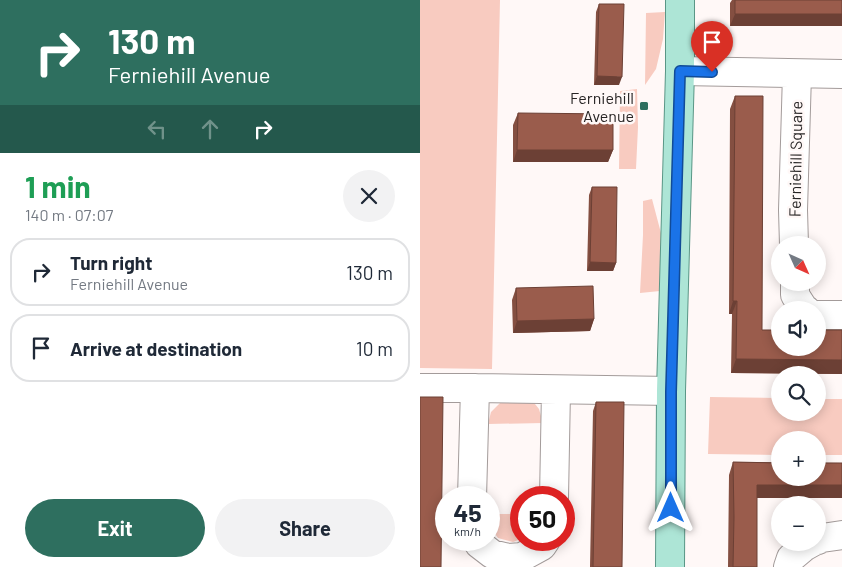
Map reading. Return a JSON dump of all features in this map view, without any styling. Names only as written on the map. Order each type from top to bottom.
[{"type":"main road","points":[[670,567],[671,392],[680,71],[680,0]]},
{"type":"street","points":[[680,71],[842,74]]},
{"type":"street","name":"Ferniehill Square","points":[[794,236],[797,74]]},
{"type":"street","points":[[826,315],[842,315]]},
{"type":"street","points":[[420,388],[671,392]]},
{"type":"street","points":[[472,486],[475,388]]},
{"type":"street","points":[[554,486],[556,390]]},
{"type":"street","points":[[826,537],[842,535]]},
{"type":"street","points":[[488,551],[492,554],[508,558],[522,557],[533,551]]},
{"type":"street","points":[[788,567],[791,558],[799,551]]},
{"type":"shaded area","points":[[420,0],[500,0],[492,369],[420,368]]},
{"type":"shaded area","points":[[665,12],[663,39],[656,69],[645,85],[646,13]]},
{"type":"shaded area","points":[[637,89],[636,169],[619,169],[620,91]]},
{"type":"shaded area","points":[[652,199],[662,237],[660,291],[640,293],[643,201]]},
{"type":"shaded area","points":[[710,397],[771,398],[771,421],[826,421],[826,399],[842,399],[842,455],[826,455],[826,431],[771,431],[771,455],[708,454]]},
{"type":"shaded area","points":[[531,399],[539,409],[543,423],[488,424],[491,412],[501,402]]},
{"type":"shaded area","points":[[500,514],[510,514],[510,541],[500,539]]},
{"type":"building","points":[[735,0],[842,0],[842,14],[735,14]]},
{"type":"building","points":[[599,4],[624,4],[622,77],[597,76]]},
{"type":"building","points":[[735,96],[763,96],[762,330],[771,330],[771,356],[826,356],[826,330],[842,330],[842,360],[736,359],[737,301],[733,301]]},
{"type":"building","points":[[518,113],[613,114],[613,150],[517,150]]},
{"type":"building","points":[[592,187],[617,187],[616,263],[590,262]]},
{"type":"building","points":[[593,286],[594,319],[517,321],[516,288]]},
{"type":"building","points":[[420,397],[443,397],[442,486],[435,486],[435,551],[441,551],[441,567],[420,567]]},
{"type":"building","points":[[596,402],[624,402],[622,567],[593,567]]},
{"type":"building","points":[[733,462],[771,463],[771,485],[757,485],[757,567],[733,567]]},
{"type":"building","points":[[826,463],[842,463],[842,485],[826,485]]},
{"type":"place","name":"Ferniehill Avenue","points":[[644,106]]},
{"type":"route","points":[[671,508],[671,392],[680,71],[712,72]]}]
